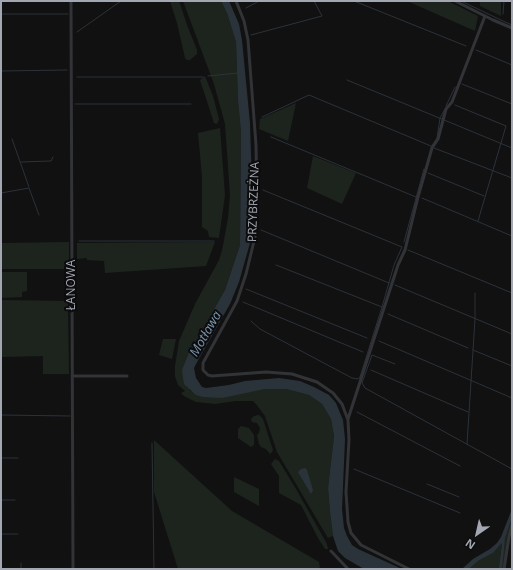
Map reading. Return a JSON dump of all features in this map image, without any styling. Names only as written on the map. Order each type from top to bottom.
[{"type":"street","name":"ŁANOWA","points":[[71,1],[73,569]]},
{"type":"street","name":"PRZYBRZEŻNA","points":[[236,1],[247,32],[250,55],[256,145],[257,201],[255,236],[246,274],[237,301],[203,363],[203,370],[208,375],[212,376],[266,372],[292,374],[317,382],[333,392],[342,404],[348,420],[349,440],[346,492],[348,522],[351,533],[361,545],[409,569]]},
{"type":"street","points":[[455,1],[512,28]]},
{"type":"street","name":"PRZYBRZEŻNA","points":[[348,420],[398,265],[405,250],[432,148],[438,139],[446,109],[452,102],[485,16]]},
{"type":"street","points":[[72,376],[127,376]]},
{"type":"street","points":[[504,569],[508,537],[512,525]]},
{"type":"street","points":[[331,551],[348,569]]},
{"type":"shaded area","points":[[170,1],[179,1],[197,50],[197,54],[190,60],[185,58]]},
{"type":"shaded area","points":[[183,1],[221,1],[227,13],[236,42],[238,101],[241,132],[240,245],[225,290],[189,353],[190,391],[248,392],[265,389],[286,389],[309,395],[322,404],[331,419],[334,436],[328,488],[333,536],[328,538],[277,452],[265,416],[256,404],[253,401],[236,401],[215,404],[196,402],[181,393],[185,391],[178,385],[175,376],[179,341],[195,304],[219,260],[222,251],[228,218],[230,195],[225,124],[214,84]]},
{"type":"shaded area","points":[[407,1],[448,1],[478,16],[475,31]]},
{"type":"shaded area","points":[[480,1],[501,1],[501,16],[480,6]]},
{"type":"shaded area","points":[[205,76],[213,96],[219,119],[217,124],[214,123],[200,80]]},
{"type":"shaded area","points":[[296,103],[288,141],[259,129],[260,119]]},
{"type":"shaded area","points":[[220,128],[225,195],[219,238],[209,237],[208,231],[202,227],[202,176],[198,133]]},
{"type":"shaded area","points":[[313,156],[356,173],[342,204],[307,188]]},
{"type":"shaded area","points":[[69,242],[69,269],[1,269],[1,243]]},
{"type":"shaded area","points":[[215,242],[206,266],[105,273],[104,261],[87,260],[87,258],[77,259],[77,243]]},
{"type":"shaded area","points":[[1,272],[27,272],[27,291],[22,292],[22,297],[1,298]]},
{"type":"shaded area","points":[[1,300],[68,301],[69,374],[43,374],[43,356],[1,357]]},
{"type":"shaded area","points":[[163,339],[176,339],[172,359],[159,355]]},
{"type":"shaded area","points":[[259,415],[263,419],[273,450],[270,454],[259,444],[257,435],[260,428],[257,423],[252,422],[251,419],[254,416]]},
{"type":"shaded area","points":[[241,426],[249,428],[254,435],[254,445],[251,447],[238,438],[238,429]]},
{"type":"shaded area","points":[[154,440],[232,511],[319,562],[320,569],[178,569],[154,492]]},
{"type":"shaded area","points":[[275,459],[279,461],[296,489],[327,544],[328,549],[325,549],[318,538],[301,505],[279,493],[279,476],[271,464]]},
{"type":"shaded area","points":[[234,477],[259,489],[259,506],[234,492]]},
{"type":"shaded area","points":[[512,518],[504,569],[469,569],[478,561],[493,553],[502,543],[500,558],[506,533]]},
{"type":"water","name":"Motława","points":[[221,1],[229,1],[239,24],[242,40],[250,123],[252,184],[250,243],[239,282],[230,304],[194,368],[196,378],[202,387],[206,388],[245,381],[279,378],[300,381],[329,395],[336,403],[343,420],[345,439],[342,509],[344,528],[347,536],[352,545],[358,549],[402,569],[364,569],[345,558],[338,551],[333,536],[328,488],[334,436],[331,419],[322,404],[309,395],[286,389],[265,389],[222,398],[203,397],[196,395],[184,384],[182,370],[189,353],[225,290],[240,245],[241,132],[238,101],[236,42],[227,13]]},
{"type":"water","points":[[305,468],[313,490],[311,494],[298,472]]},
{"type":"water","points":[[512,509],[512,518],[505,538],[502,569],[499,569],[502,543],[493,553],[478,561],[469,569],[462,569],[473,559],[497,543],[501,537]]},
{"type":"waterway","points":[[77,32],[121,1]]},
{"type":"waterway","points":[[246,8],[259,1]]},
{"type":"waterway","points":[[251,35],[322,16],[314,1]]},
{"type":"waterway","points":[[354,1],[466,46]]},
{"type":"waterway","points":[[461,1],[512,25]]},
{"type":"waterway","points":[[503,14],[504,1]]},
{"type":"waterway","points":[[1,14],[68,14]]},
{"type":"waterway","points":[[476,50],[512,65]]},
{"type":"waterway","points":[[1,71],[67,70]]},
{"type":"waterway","points":[[208,76],[238,73]]},
{"type":"waterway","points":[[77,77],[203,77]]},
{"type":"waterway","points":[[347,80],[512,148]]},
{"type":"waterway","points":[[462,84],[512,104]]},
{"type":"waterway","points":[[446,106],[455,87]]},
{"type":"waterway","points":[[262,117],[309,95],[431,146]]},
{"type":"waterway","points":[[75,104],[191,104]]},
{"type":"waterway","points":[[455,105],[506,126],[478,221]]},
{"type":"waterway","points":[[431,147],[437,138],[440,118],[445,109]]},
{"type":"waterway","points":[[271,137],[416,197]]},
{"type":"waterway","points":[[12,139],[29,187]]},
{"type":"waterway","points":[[434,148],[512,178]]},
{"type":"waterway","points":[[21,162],[51,161],[53,157]]},
{"type":"waterway","points":[[404,242],[424,169]]},
{"type":"waterway","points":[[428,173],[484,196]]},
{"type":"waterway","points":[[1,193],[29,188],[39,215]]},
{"type":"waterway","points":[[251,321],[260,329],[352,378],[358,379],[360,377],[394,265],[402,247],[263,190]]},
{"type":"waterway","points":[[422,198],[512,236]]},
{"type":"waterway","points":[[261,230],[389,283]]},
{"type":"waterway","points":[[79,241],[214,241]]},
{"type":"waterway","points":[[408,250],[512,293]]},
{"type":"waterway","points":[[276,265],[382,307]]},
{"type":"waterway","points":[[395,285],[512,334]]},
{"type":"waterway","points":[[246,289],[367,338]]},
{"type":"waterway","points":[[467,444],[475,319],[475,293]]},
{"type":"waterway","points":[[243,302],[363,352]]},
{"type":"waterway","points":[[388,314],[468,348]]},
{"type":"waterway","points":[[379,341],[512,398]]},
{"type":"waterway","points":[[473,350],[512,366]]},
{"type":"waterway","points":[[395,364],[372,355],[362,383],[365,388],[512,469]]},
{"type":"waterway","points":[[371,370],[468,412]]},
{"type":"waterway","points":[[357,412],[460,466]]},
{"type":"waterway","points":[[1,415],[70,416]]},
{"type":"waterway","points":[[152,443],[154,569]]},
{"type":"waterway","points":[[1,458],[18,458]]},
{"type":"waterway","points":[[354,469],[460,513]]},
{"type":"waterway","points":[[427,484],[459,497]]},
{"type":"waterway","points":[[1,500],[15,500]]},
{"type":"waterway","points":[[1,534],[18,534]]},
{"type":"waterway","points":[[21,563],[21,569]]}]
